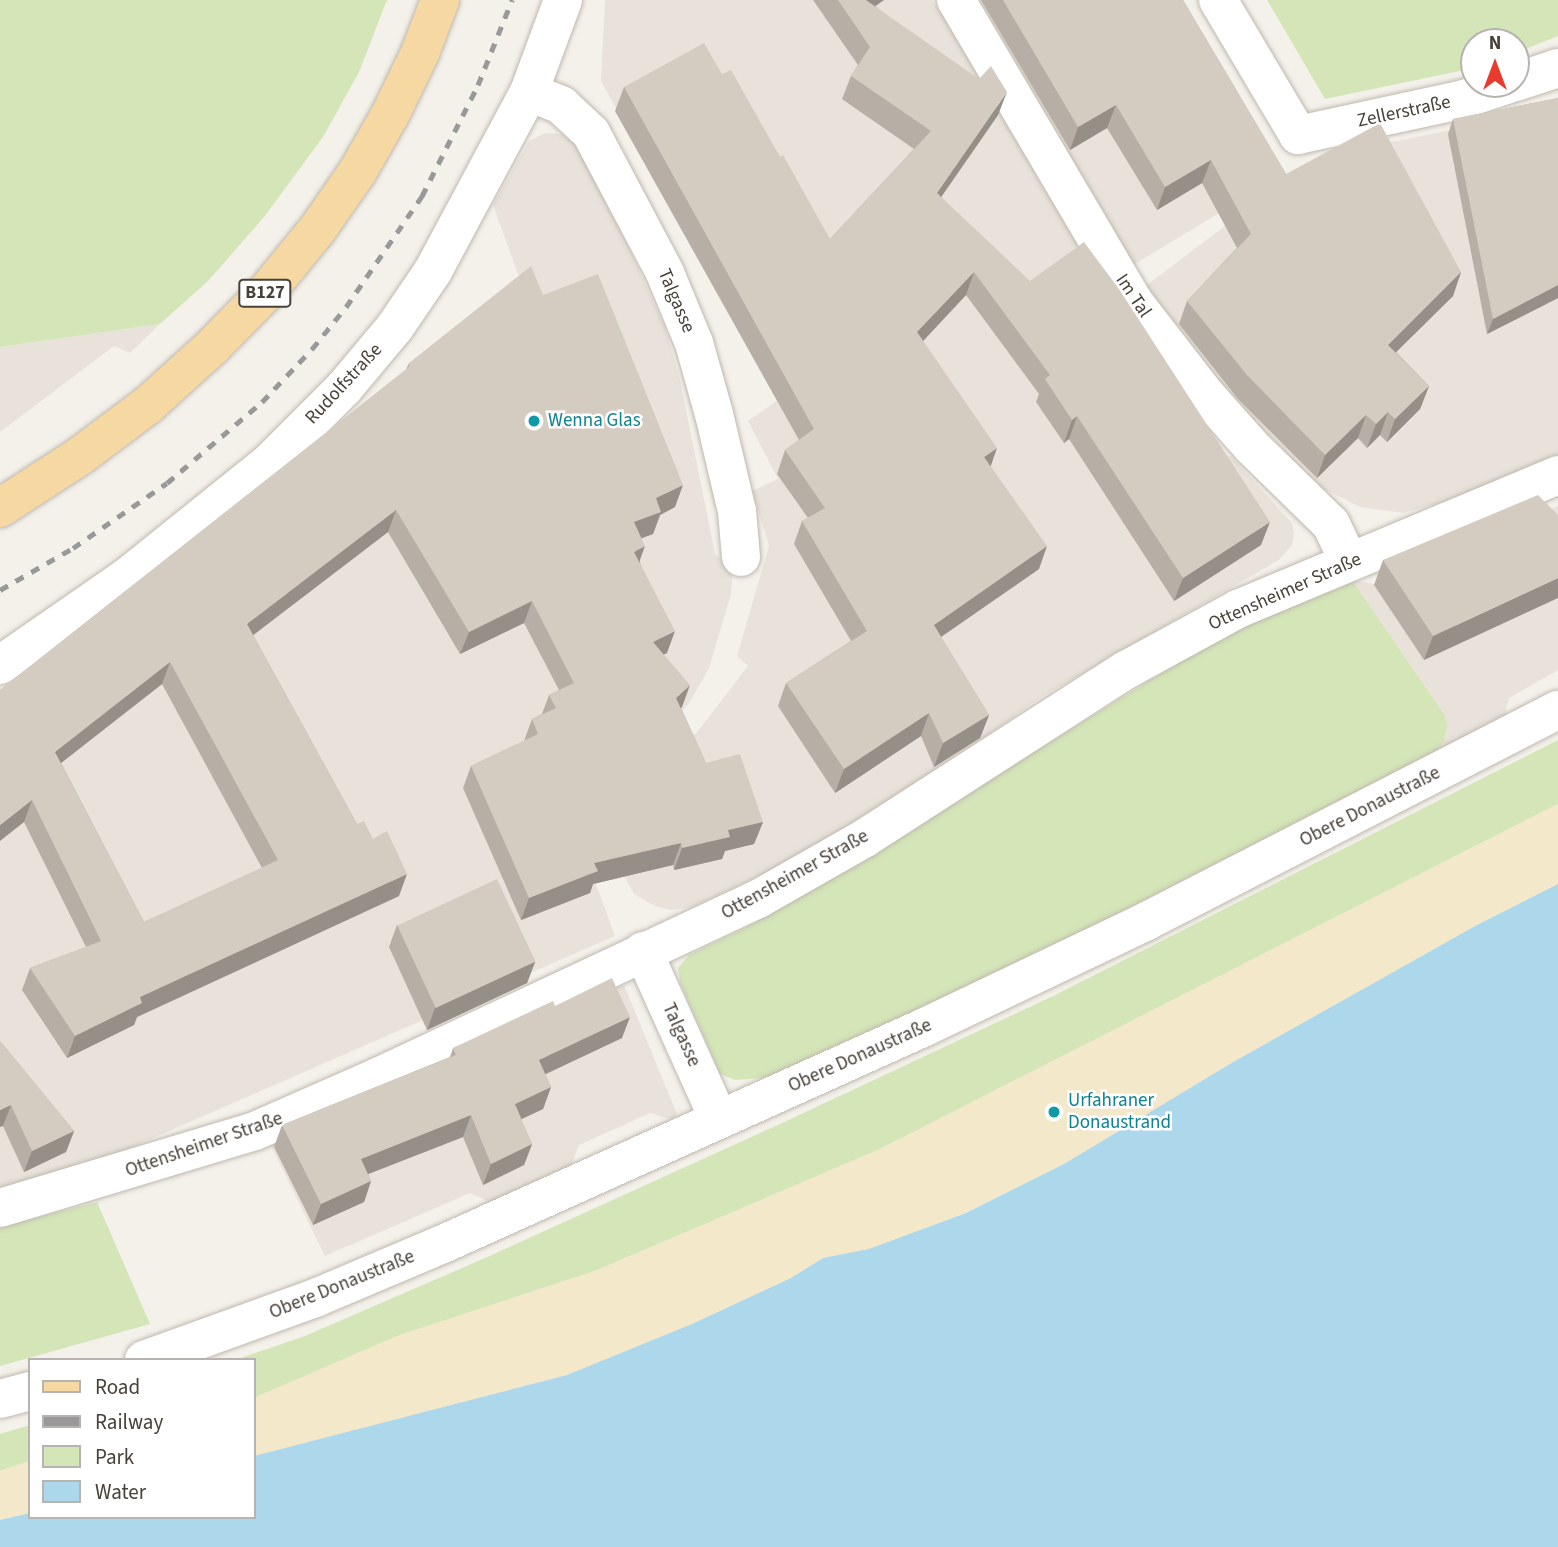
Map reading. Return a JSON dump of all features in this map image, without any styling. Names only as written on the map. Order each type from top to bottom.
[{"type":"main road","name":"B127","points":[[0,508],[80,456],[148,404],[212,347],[267,291],[317,230],[358,171],[390,115],[440,0]]},
{"type":"street","name":"Rudolfstraße","points":[[0,665],[127,578],[269,463],[344,388],[395,327],[433,271],[528,92],[563,0]]},
{"type":"street","name":"Im Tal","points":[[956,0],[1133,302],[1216,405],[1331,524],[1349,562]]},
{"type":"street","name":"Zellerstraße","points":[[1218,0],[1298,135],[1467,98]]},
{"type":"street","points":[[1530,77],[1558,68]]},
{"type":"street","name":"Talgasse","points":[[528,92],[561,105],[591,133],[665,273],[694,343],[714,414],[737,511],[741,557]]},
{"type":"street","name":"Ottensheimer Straße","points":[[0,1209],[255,1131],[379,1077],[758,899],[865,838],[1126,670],[1238,609],[1558,475]]},
{"type":"street","name":"Obere Donaustraße","points":[[149,1358],[333,1291],[925,1027],[1147,921],[1558,710]]},
{"type":"street","name":"Talgasse","points":[[643,951],[719,1120]]},
{"type":"street","points":[[0,1399],[28,1392]]},
{"type":"shaded area","points":[[605,0],[932,0],[939,10],[948,6],[1082,242],[1069,253],[1210,457],[1231,456],[1292,523],[1294,533],[1292,545],[1279,560],[1040,698],[928,777],[792,860],[692,907],[671,910],[655,906],[634,894],[622,872],[660,766],[698,731],[748,666],[737,656],[769,546],[752,491],[778,479],[748,421],[777,401],[601,81]]},
{"type":"shaded area","points":[[973,0],[1160,0],[1271,182],[1128,268]]},
{"type":"shaded area","points":[[1558,108],[1558,455],[1450,500],[1403,513],[1360,507],[1322,488],[1240,406],[1143,288],[1225,226],[1372,146]]},
{"type":"shaded area","points":[[545,133],[561,134],[578,143],[665,327],[680,380],[715,554],[733,569],[731,594],[709,668],[688,705],[633,761],[593,876],[615,936],[128,1149],[0,1192],[0,702],[523,288],[493,205],[529,141]]},
{"type":"shaded area","points":[[160,324],[130,353],[114,346],[0,432],[0,347]]},
{"type":"shaded area","points":[[1558,506],[1558,670],[1509,698],[1504,718],[1434,753],[1444,714],[1352,580],[1374,584]]},
{"type":"shaded area","points":[[624,985],[677,1114],[673,1120],[650,1113],[579,1145],[570,1168],[492,1203],[470,1193],[325,1256],[269,1142]]},
{"type":"green space","points":[[0,0],[387,0],[359,72],[323,137],[264,217],[208,281],[160,324],[0,347]]},
{"type":"green space","points":[[1267,0],[1558,0],[1558,36],[1530,47],[1530,28],[1460,28],[1460,71],[1325,99]]},
{"type":"green space","points":[[1352,580],[1444,714],[1447,725],[1444,741],[1434,753],[1081,932],[775,1077],[735,1080],[720,1074],[680,982],[678,968],[689,955],[745,928],[829,879],[1247,620]]},
{"type":"green space","points":[[1558,740],[1558,804],[880,1149],[595,1271],[400,1335],[256,1397],[256,1358],[241,1358],[305,1336],[485,1258],[1053,996]]},
{"type":"green space","points":[[97,1202],[150,1324],[0,1366],[0,1227]]},
{"type":"green space","points":[[28,1426],[28,1462],[0,1471],[0,1434]]},
{"type":"sand","name":"Urfahraner Donaustrand","points":[[1558,804],[1558,884],[1477,925],[1235,1061],[1064,1164],[965,1213],[869,1250],[823,1258],[791,1278],[692,1324],[567,1375],[256,1455],[256,1397],[400,1335],[596,1271],[880,1149]]},
{"type":"sand","points":[[28,1462],[28,1513],[0,1520],[0,1471]]},
{"type":"water","points":[[1558,884],[1558,1547],[0,1547],[0,1520],[28,1513],[28,1519],[256,1519],[256,1455],[567,1375],[692,1324],[791,1278],[823,1258],[869,1249],[966,1213],[1064,1164],[1235,1061],[1477,925]]},
{"type":"building","points":[[838,0],[866,0],[979,79],[991,66],[1007,92],[937,193],[1030,281],[1084,242],[1119,289],[1270,522],[1183,578],[1077,416],[1072,420],[1045,379],[1050,375],[974,272],[917,332],[997,448],[984,457],[1047,546],[934,625],[989,715],[943,743],[929,713],[844,769],[786,683],[867,631],[802,521],[825,508],[785,450],[814,429],[624,87],[704,43],[722,74],[731,70],[830,239],[931,131],[851,76],[870,47]]},
{"type":"building","points":[[1003,0],[1183,0],[1286,174],[1380,123],[1461,272],[1388,345],[1429,386],[1395,419],[1388,412],[1376,424],[1366,415],[1325,455],[1247,375],[1187,301],[1251,234],[1211,160],[1165,187],[1116,105],[1078,127]]},
{"type":"building","points":[[1558,98],[1558,285],[1493,319],[1453,119]]},
{"type":"building","points":[[531,266],[543,295],[598,274],[683,485],[656,498],[661,512],[634,522],[645,546],[634,552],[675,631],[653,642],[690,685],[676,698],[706,763],[740,754],[763,822],[728,830],[730,837],[682,848],[681,843],[594,863],[598,871],[529,898],[471,766],[538,734],[532,719],[556,708],[549,695],[574,683],[532,601],[469,632],[396,510],[247,624],[357,824],[364,821],[373,839],[387,831],[407,874],[140,997],[142,1003],[75,1036],[30,968],[101,941],[32,800],[0,825],[0,690],[409,367],[409,363]],"holes":[[[170,662],[278,860],[144,922],[55,752]]]},
{"type":"building","points":[[1538,495],[1558,515],[1558,578],[1433,636],[1383,560]]},
{"type":"building","points":[[497,879],[535,961],[436,1008],[397,925]]},
{"type":"building","points":[[612,978],[630,1017],[539,1060],[551,1087],[515,1104],[532,1144],[491,1164],[471,1115],[361,1159],[371,1181],[321,1204],[282,1125],[456,1055],[453,1048],[553,1001],[555,1006]]},
{"type":"building","points":[[0,1041],[74,1131],[32,1151],[11,1105],[0,1110]]},
{"type":"railway","points":[[0,590],[73,548],[167,483],[262,402],[312,349],[346,307],[422,196],[478,85],[512,0]]},
{"type":"place","name":"Wenna Glas","points":[[534,421]]},
{"type":"place","name":"Urfahraner Donaustrand","points":[[1054,1112]]}]
